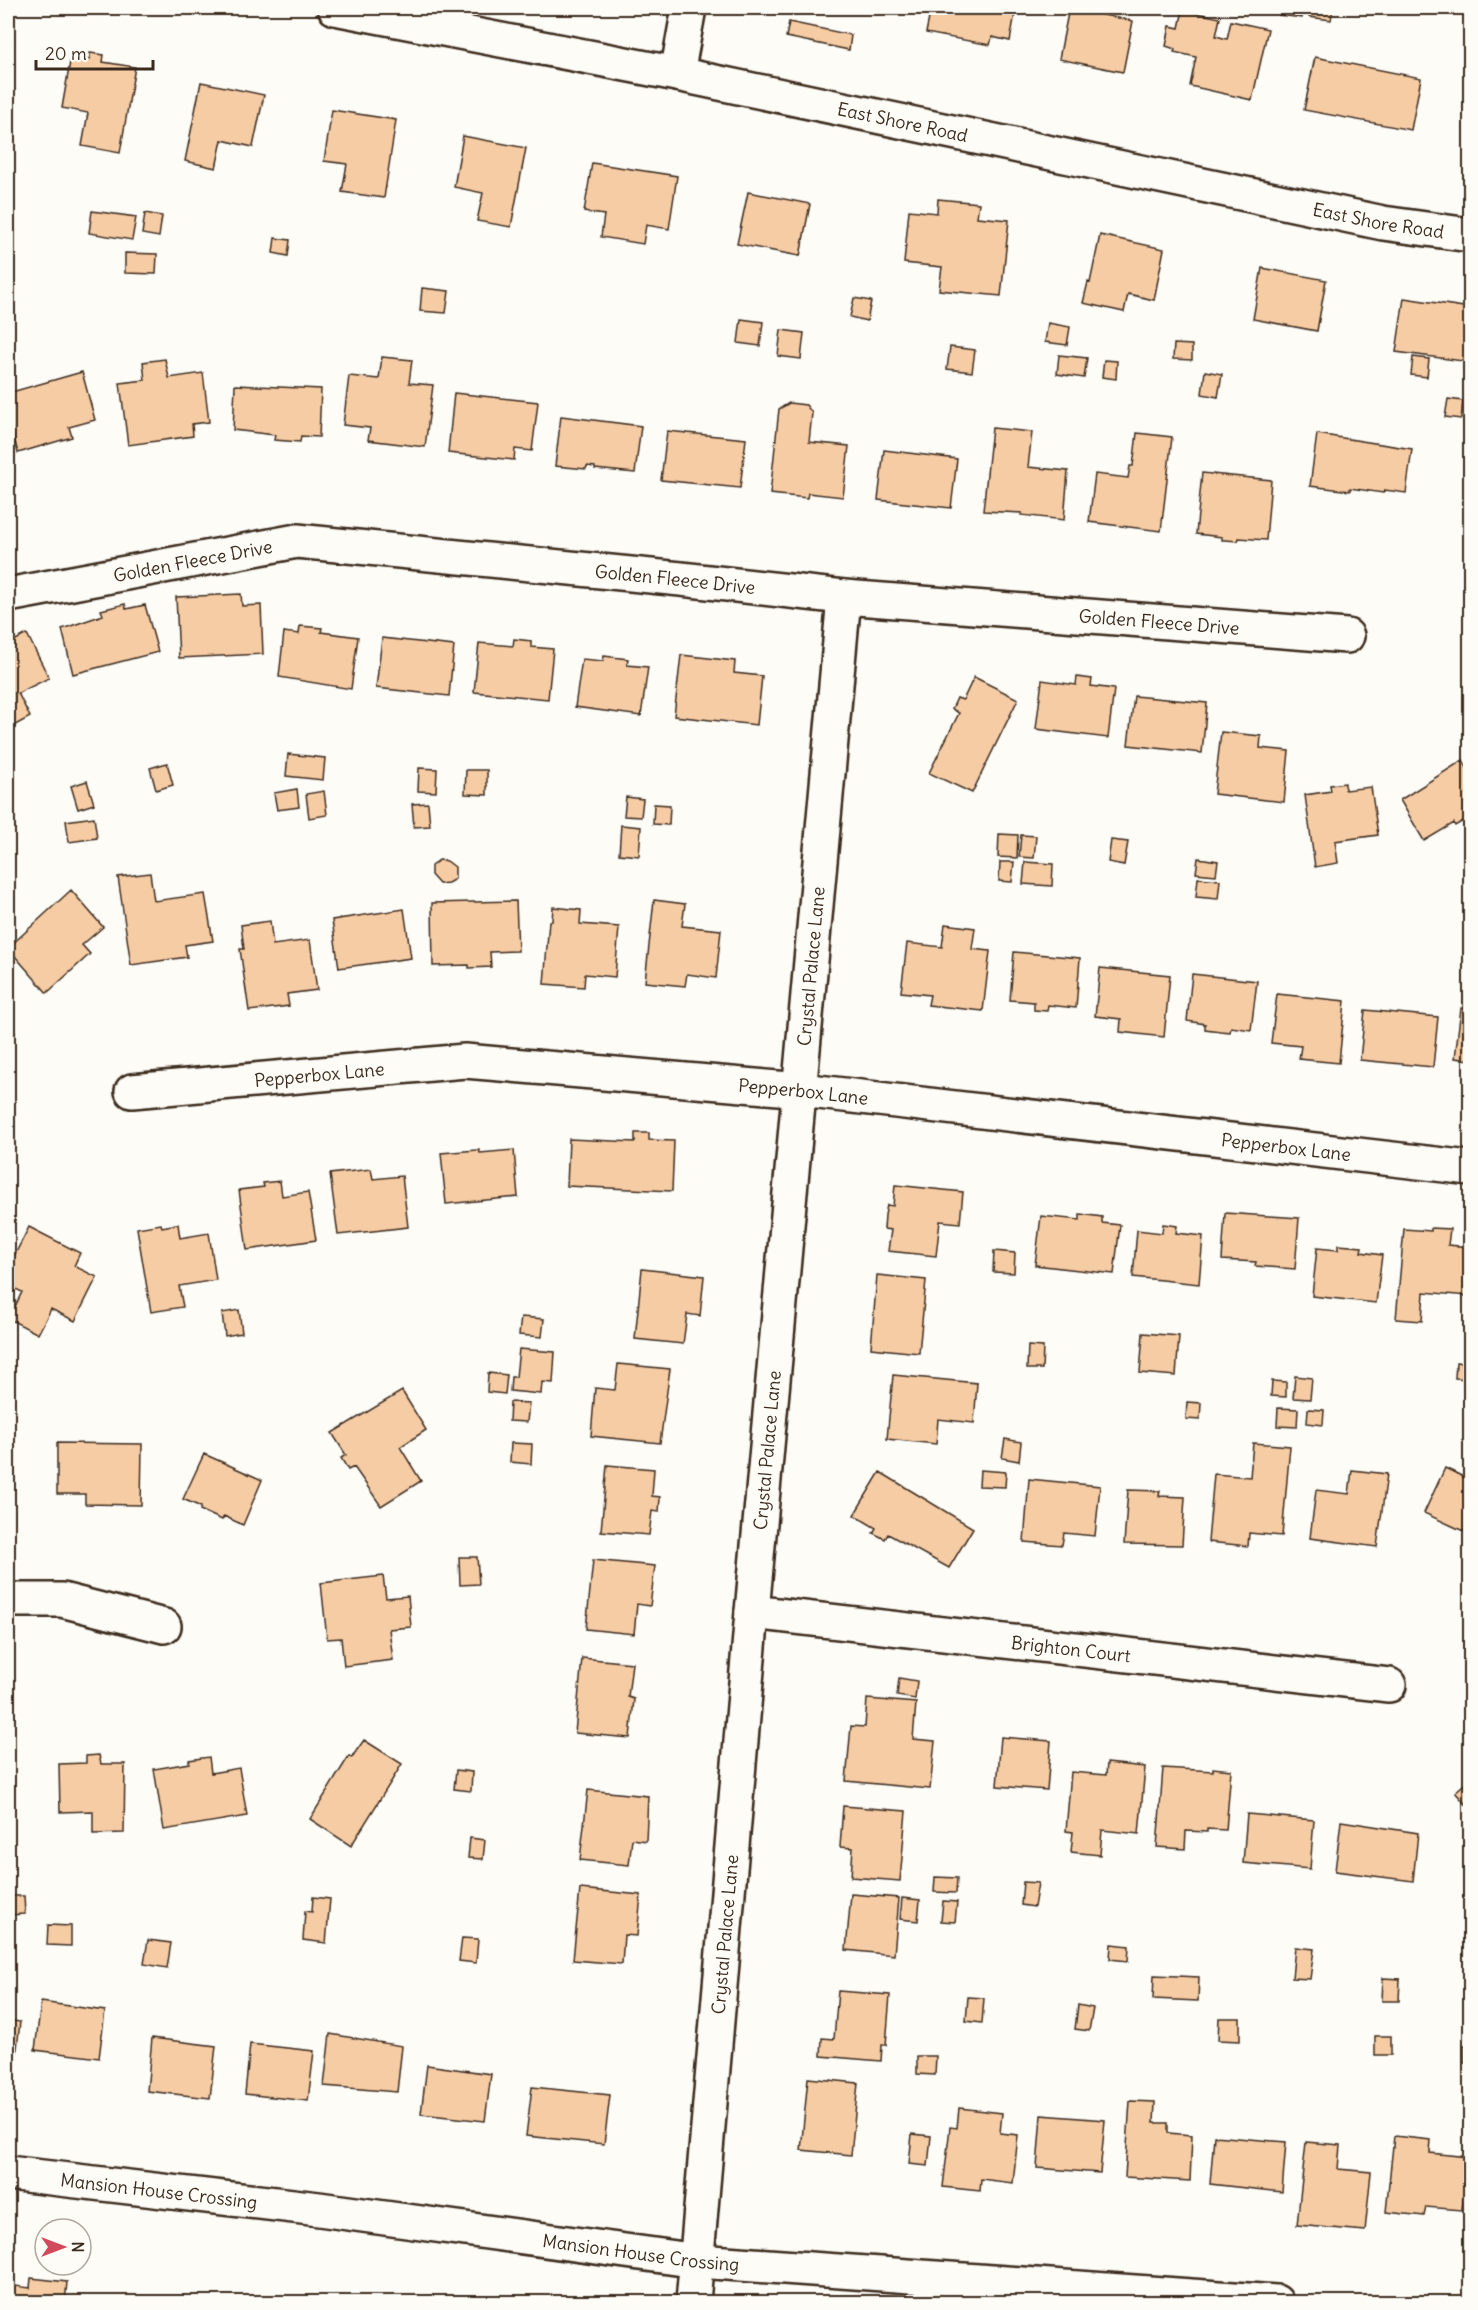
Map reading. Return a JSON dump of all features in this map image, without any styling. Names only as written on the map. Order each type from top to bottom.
[{"type":"street","name":"East Shore Road","points":[[334,8],[677,74],[1371,220],[1470,235]]},
{"type":"street","points":[[677,74],[689,8]]},
{"type":"street","name":"Golden Fleece Drive","points":[[8,595],[297,541],[844,597],[1347,636]]},
{"type":"street","name":"Crystal Palace Lane","points":[[693,2302],[752,1612],[844,597]]},
{"type":"street","name":"Pepperbox Lane","points":[[132,1091],[465,1061],[801,1090],[1470,1168]]},
{"type":"street","points":[[8,1600],[62,1600],[164,1626]]},
{"type":"street","name":"Brighton Court","points":[[752,1612],[1389,1685]]},
{"type":"street","name":"Mansion House Crossing","points":[[8,2173],[320,2209],[698,2261],[1276,2302]]},
{"type":"building","points":[[801,8],[847,8],[846,12],[832,10],[831,13]]},
{"type":"building","points":[[931,8],[1016,8],[1010,41],[992,37],[990,45],[926,33]]},
{"type":"building","points":[[1069,8],[1133,21],[1123,72],[1059,59]]},
{"type":"building","points":[[1279,8],[1303,8],[1302,18],[1279,15]]},
{"type":"building","points":[[1311,8],[1333,8],[1331,20],[1309,17]]},
{"type":"building","points":[[1183,10],[1220,18],[1216,36],[1227,39],[1231,21],[1268,29],[1252,100],[1190,86],[1196,57],[1174,52],[1175,49],[1166,46],[1170,26],[1179,28]]},
{"type":"building","points":[[789,22],[851,35],[849,50],[786,37]]},
{"type":"building","points":[[8,41],[14,42],[8,74]]},
{"type":"building","points":[[90,53],[104,55],[103,62],[135,67],[120,153],[82,146],[88,113],[62,108],[71,56],[90,59]]},
{"type":"building","points":[[1315,57],[1421,78],[1411,130],[1304,110]]},
{"type":"building","points":[[201,82],[264,95],[253,147],[222,140],[216,168],[185,161]]},
{"type":"building","points":[[332,110],[396,120],[384,198],[342,192],[347,164],[324,161]]},
{"type":"building","points":[[463,136],[526,148],[511,227],[477,221],[483,193],[454,187]]},
{"type":"building","points":[[592,163],[677,176],[669,229],[646,225],[643,244],[601,237],[604,215],[584,212]]},
{"type":"building","points":[[748,192],[810,204],[800,256],[737,244]]},
{"type":"building","points":[[938,199],[979,203],[977,217],[1009,220],[1001,296],[939,290],[942,267],[904,263],[909,210],[937,213]]},
{"type":"building","points":[[92,211],[136,217],[132,240],[89,233]]},
{"type":"building","points":[[145,213],[162,216],[159,237],[142,234]]},
{"type":"building","points":[[1100,235],[1164,249],[1154,300],[1128,294],[1124,312],[1083,303],[1088,282],[1090,283]]},
{"type":"building","points":[[275,238],[290,240],[288,256],[273,253]]},
{"type":"building","points":[[125,253],[157,254],[156,274],[125,273]]},
{"type":"building","points":[[1262,268],[1326,280],[1317,331],[1253,319]]},
{"type":"building","points":[[422,288],[449,291],[446,313],[420,311]]},
{"type":"building","points":[[854,298],[871,301],[867,321],[850,317]]},
{"type":"building","points":[[1404,298],[1470,308],[1470,362],[1396,352]]},
{"type":"building","points":[[741,319],[763,322],[760,346],[738,343]]},
{"type":"building","points":[[1048,323],[1070,327],[1067,345],[1045,342]]},
{"type":"building","points":[[781,330],[804,333],[801,359],[778,356]]},
{"type":"building","points":[[1174,344],[1192,345],[1192,360],[1173,359]]},
{"type":"building","points":[[950,347],[975,350],[972,372],[947,369]]},
{"type":"building","points":[[1059,355],[1087,358],[1084,378],[1057,374]]},
{"type":"building","points":[[382,357],[412,360],[409,383],[433,385],[425,447],[368,440],[370,428],[343,425],[349,376],[379,379]]},
{"type":"building","points":[[1413,357],[1429,359],[1427,377],[1411,375]]},
{"type":"building","points":[[165,359],[169,378],[203,373],[209,422],[192,424],[193,436],[128,445],[120,383],[145,380],[143,362]]},
{"type":"building","points":[[1104,360],[1117,361],[1116,379],[1102,377]]},
{"type":"building","points":[[1205,371],[1222,374],[1218,397],[1202,394]]},
{"type":"building","points":[[82,372],[95,420],[69,427],[72,437],[18,453],[8,416],[8,393]]},
{"type":"building","points":[[235,385],[321,389],[319,437],[301,436],[300,442],[274,440],[275,435],[233,430]]},
{"type":"building","points":[[454,393],[538,402],[532,451],[515,449],[514,460],[448,453]]},
{"type":"building","points":[[1448,399],[1463,401],[1461,419],[1445,417]]},
{"type":"building","points":[[789,403],[806,405],[812,413],[809,442],[849,446],[843,497],[808,493],[807,498],[770,494],[779,409]]},
{"type":"building","points":[[561,416],[641,426],[635,473],[595,469],[595,467],[587,466],[586,469],[555,466]]},
{"type":"building","points":[[992,428],[1032,432],[1028,467],[1068,471],[1064,520],[1021,515],[1022,513],[983,511]]},
{"type":"building","points":[[667,431],[746,439],[740,488],[661,480]]},
{"type":"building","points":[[1137,433],[1172,437],[1161,531],[1089,522],[1095,474],[1128,478],[1130,466],[1133,466]]},
{"type":"building","points":[[1317,434],[1412,449],[1406,493],[1385,490],[1383,493],[1350,488],[1350,491],[1310,486]]},
{"type":"building","points":[[884,450],[957,459],[951,508],[878,500]]},
{"type":"building","points":[[1202,473],[1271,480],[1266,540],[1239,538],[1238,541],[1222,540],[1222,537],[1196,534]]},
{"type":"building","points":[[241,594],[242,606],[261,605],[263,654],[179,658],[176,597]]},
{"type":"building","points":[[125,604],[126,609],[145,605],[158,652],[73,674],[62,629],[103,615],[101,610]]},
{"type":"building","points":[[300,626],[322,628],[321,632],[358,637],[351,689],[279,677],[284,632],[299,634]]},
{"type":"building","points":[[27,634],[49,678],[18,693],[30,717],[8,729],[8,644]]},
{"type":"building","points":[[382,638],[454,646],[449,696],[376,688]]},
{"type":"building","points":[[514,639],[531,641],[531,647],[553,649],[548,699],[474,692],[479,643],[513,646]]},
{"type":"building","points":[[681,655],[735,661],[734,673],[762,676],[757,725],[674,716]]},
{"type":"building","points":[[604,656],[628,659],[627,665],[648,667],[641,716],[575,707],[582,659],[603,661]]},
{"type":"building","points":[[974,677],[1018,699],[972,793],[929,773],[959,713],[952,709],[957,698],[963,700]]},
{"type":"building","points":[[1077,677],[1092,679],[1091,686],[1114,689],[1108,738],[1036,729],[1042,680],[1076,685]]},
{"type":"building","points":[[1134,696],[1207,703],[1202,753],[1128,745]]},
{"type":"building","points":[[1221,732],[1261,736],[1260,748],[1289,751],[1284,802],[1214,794]]},
{"type":"building","points":[[288,754],[325,758],[323,780],[286,776]]},
{"type":"building","points":[[1463,760],[1470,774],[1470,817],[1455,826],[1454,823],[1424,841],[1400,800]]},
{"type":"building","points":[[167,763],[173,785],[156,790],[150,768]]},
{"type":"building","points":[[419,768],[437,769],[436,792],[418,791]]},
{"type":"building","points":[[466,770],[487,770],[487,795],[465,794]]},
{"type":"building","points":[[87,781],[94,804],[78,809],[71,786]]},
{"type":"building","points":[[1345,783],[1345,790],[1371,787],[1378,835],[1335,841],[1338,863],[1315,867],[1305,795],[1331,791],[1330,785]]},
{"type":"building","points":[[297,789],[299,807],[277,810],[274,793]]},
{"type":"building","points":[[324,791],[327,815],[309,818],[306,794]]},
{"type":"building","points":[[626,797],[643,799],[641,817],[624,816]]},
{"type":"building","points":[[428,803],[430,826],[414,827],[412,804]]},
{"type":"building","points":[[654,804],[670,805],[669,825],[653,824]]},
{"type":"building","points":[[94,817],[97,838],[69,842],[66,821]]},
{"type":"building","points":[[621,825],[641,827],[639,856],[619,854]]},
{"type":"building","points":[[999,834],[1018,835],[1017,858],[998,857]]},
{"type":"building","points":[[1021,835],[1036,836],[1034,858],[1019,857]]},
{"type":"building","points":[[1111,840],[1128,842],[1124,865],[1108,862]]},
{"type":"building","points":[[1198,858],[1218,861],[1216,875],[1196,873]]},
{"type":"building","points":[[439,860],[447,861],[455,867],[455,879],[439,884],[431,875],[431,866]]},
{"type":"building","points":[[1000,862],[1014,862],[1012,882],[999,881]]},
{"type":"building","points":[[1025,862],[1053,864],[1052,886],[1023,884]]},
{"type":"building","points":[[150,873],[154,901],[205,894],[213,941],[185,945],[187,957],[131,965],[118,877]]},
{"type":"building","points":[[1198,878],[1220,880],[1218,899],[1196,897]]},
{"type":"building","points":[[71,890],[103,927],[82,945],[90,954],[47,993],[8,948]]},
{"type":"building","points":[[654,900],[685,904],[682,926],[721,930],[716,978],[687,974],[685,986],[645,982]]},
{"type":"building","points":[[516,901],[518,951],[490,952],[491,967],[433,966],[432,903]]},
{"type":"building","points":[[553,907],[581,910],[580,924],[619,927],[615,977],[585,974],[584,987],[544,984],[549,921],[552,921]]},
{"type":"building","points":[[404,909],[411,958],[339,968],[332,920]]},
{"type":"building","points":[[270,921],[273,945],[310,940],[317,990],[287,994],[289,1006],[249,1011],[240,949],[244,949],[241,925]]},
{"type":"building","points":[[945,924],[975,928],[972,949],[990,951],[983,1011],[928,1005],[930,995],[901,992],[907,943],[942,947]]},
{"type":"building","points":[[1014,952],[1080,958],[1076,1008],[1048,1005],[1047,1011],[1034,1010],[1034,1002],[1010,1000]]},
{"type":"building","points":[[1100,968],[1170,975],[1164,1037],[1120,1032],[1121,1019],[1095,1016]]},
{"type":"building","points":[[1192,974],[1257,981],[1251,1030],[1231,1027],[1230,1032],[1205,1029],[1205,1024],[1187,1021]]},
{"type":"building","points":[[1277,994],[1345,1001],[1339,1063],[1299,1059],[1301,1046],[1271,1043]]},
{"type":"building","points":[[1461,1008],[1470,1009],[1470,1060],[1455,1058]]},
{"type":"building","points":[[1365,1010],[1438,1017],[1433,1067],[1360,1060]]},
{"type":"building","points":[[8,1030],[15,1033],[8,1057]]},
{"type":"building","points":[[635,1133],[649,1133],[649,1140],[674,1141],[672,1191],[567,1186],[569,1139],[635,1142]]},
{"type":"building","points":[[479,1150],[480,1153],[514,1150],[518,1197],[446,1204],[441,1153]]},
{"type":"building","points":[[371,1169],[373,1179],[402,1176],[408,1227],[338,1235],[330,1174]]},
{"type":"building","points":[[280,1181],[282,1196],[308,1192],[316,1240],[247,1250],[239,1190],[264,1187],[263,1183]]},
{"type":"building","points":[[895,1185],[963,1192],[960,1223],[940,1221],[936,1256],[888,1251],[891,1230],[884,1229],[885,1215],[887,1205],[893,1206]]},
{"type":"building","points":[[1225,1213],[1299,1218],[1295,1269],[1255,1266],[1256,1262],[1222,1260]]},
{"type":"building","points":[[1080,1214],[1102,1217],[1102,1223],[1120,1225],[1114,1274],[1035,1265],[1041,1216],[1080,1220]]},
{"type":"building","points":[[161,1224],[162,1227],[178,1224],[180,1238],[209,1233],[216,1280],[179,1286],[183,1307],[151,1312],[137,1228]]},
{"type":"building","points":[[1163,1224],[1177,1226],[1176,1233],[1203,1236],[1199,1284],[1133,1277],[1137,1230],[1162,1233]]},
{"type":"building","points":[[29,1227],[80,1253],[74,1266],[97,1277],[75,1321],[51,1309],[38,1334],[9,1319],[22,1292],[8,1285],[8,1268]]},
{"type":"building","points":[[1431,1228],[1450,1229],[1448,1245],[1470,1247],[1468,1296],[1424,1292],[1422,1321],[1396,1319],[1404,1229],[1431,1231]]},
{"type":"building","points":[[1338,1245],[1362,1247],[1361,1252],[1382,1255],[1376,1303],[1312,1296],[1317,1248],[1338,1250]]},
{"type":"building","points":[[994,1251],[1015,1253],[1014,1273],[993,1272]]},
{"type":"building","points":[[642,1269],[704,1276],[700,1316],[687,1314],[683,1344],[635,1339]]},
{"type":"building","points":[[877,1275],[926,1280],[919,1353],[871,1348]]},
{"type":"building","points":[[239,1310],[242,1333],[225,1336],[222,1313]]},
{"type":"building","points":[[521,1317],[544,1319],[542,1337],[519,1335]]},
{"type":"building","points":[[1143,1333],[1179,1336],[1176,1376],[1140,1373]]},
{"type":"building","points":[[1028,1346],[1043,1347],[1042,1369],[1027,1369]]},
{"type":"building","points":[[519,1349],[555,1352],[553,1383],[542,1382],[541,1394],[510,1391],[511,1377],[516,1377]]},
{"type":"building","points":[[1456,1362],[1470,1364],[1469,1379],[1455,1378]]},
{"type":"building","points":[[618,1364],[670,1369],[660,1443],[591,1436],[595,1388],[615,1390]]},
{"type":"building","points":[[488,1373],[507,1375],[505,1394],[487,1392]]},
{"type":"building","points":[[893,1375],[977,1383],[974,1423],[938,1419],[936,1444],[887,1439]]},
{"type":"building","points":[[1295,1376],[1312,1378],[1310,1399],[1293,1398]]},
{"type":"building","points":[[1272,1381],[1286,1382],[1286,1397],[1271,1396]]},
{"type":"building","points":[[402,1391],[426,1430],[400,1447],[421,1481],[381,1506],[354,1467],[348,1470],[341,1458],[346,1455],[332,1433]]},
{"type":"building","points":[[510,1402],[529,1403],[527,1422],[509,1421]]},
{"type":"building","points":[[1187,1402],[1201,1403],[1200,1420],[1186,1419]]},
{"type":"building","points":[[1278,1408],[1298,1409],[1297,1427],[1277,1426]]},
{"type":"building","points":[[1308,1409],[1324,1410],[1323,1425],[1307,1423]]},
{"type":"building","points":[[8,1431],[13,1431],[13,1481],[8,1481]]},
{"type":"building","points":[[1005,1439],[1021,1442],[1019,1461],[1002,1458]]},
{"type":"building","points":[[57,1443],[142,1444],[141,1505],[85,1504],[85,1494],[57,1494]]},
{"type":"building","points":[[511,1443],[532,1444],[531,1464],[510,1462]]},
{"type":"building","points":[[1253,1443],[1290,1446],[1282,1536],[1249,1533],[1248,1546],[1208,1542],[1214,1474],[1250,1477]]},
{"type":"building","points":[[204,1454],[262,1480],[243,1525],[224,1516],[222,1520],[183,1499]]},
{"type":"building","points":[[607,1465],[654,1469],[652,1496],[660,1497],[659,1512],[652,1511],[649,1535],[601,1531]]},
{"type":"building","points":[[1445,1468],[1470,1480],[1470,1534],[1424,1513]]},
{"type":"building","points":[[980,1470],[1006,1472],[1005,1487],[979,1486]]},
{"type":"building","points":[[1352,1470],[1387,1474],[1377,1547],[1310,1538],[1316,1490],[1349,1494]]},
{"type":"building","points":[[880,1472],[973,1528],[949,1568],[888,1534],[885,1539],[873,1533],[876,1528],[854,1515]]},
{"type":"building","points":[[1029,1479],[1100,1486],[1095,1536],[1064,1533],[1062,1545],[1024,1542]]},
{"type":"building","points":[[1128,1490],[1160,1491],[1159,1496],[1185,1497],[1182,1545],[1124,1544]]},
{"type":"building","points":[[459,1557],[477,1557],[479,1584],[460,1585]]},
{"type":"building","points":[[593,1560],[655,1566],[650,1606],[637,1604],[634,1634],[586,1629]]},
{"type":"building","points":[[383,1576],[386,1598],[408,1596],[411,1627],[389,1629],[393,1660],[344,1666],[341,1638],[327,1639],[321,1583]]},
{"type":"building","points":[[582,1658],[632,1663],[628,1697],[634,1699],[630,1738],[575,1733]]},
{"type":"building","points":[[899,1678],[917,1681],[915,1699],[897,1696]]},
{"type":"building","points":[[867,1699],[916,1703],[913,1739],[935,1741],[930,1789],[846,1781],[851,1726],[865,1727]]},
{"type":"building","points":[[8,1702],[10,1702],[9,1753],[8,1753]]},
{"type":"building","points":[[1001,1737],[1051,1741],[1047,1790],[997,1786]]},
{"type":"building","points":[[364,1740],[402,1764],[351,1846],[310,1819],[349,1756],[352,1757]]},
{"type":"building","points":[[99,1755],[101,1764],[125,1764],[124,1833],[93,1834],[93,1811],[60,1812],[59,1764],[86,1763],[86,1756]]},
{"type":"building","points":[[209,1757],[211,1773],[239,1768],[247,1816],[164,1830],[154,1769]]},
{"type":"building","points":[[1107,1763],[1145,1767],[1139,1834],[1102,1830],[1100,1855],[1071,1852],[1073,1832],[1066,1831],[1071,1772],[1106,1775]]},
{"type":"building","points":[[1163,1768],[1231,1770],[1226,1830],[1186,1831],[1185,1849],[1157,1847]]},
{"type":"building","points":[[456,1770],[472,1772],[471,1791],[454,1789]]},
{"type":"building","points":[[1470,1781],[1470,1809],[1455,1792]]},
{"type":"building","points":[[588,1790],[648,1796],[646,1841],[632,1839],[629,1865],[580,1860]]},
{"type":"building","points":[[843,1806],[906,1811],[900,1881],[851,1877],[853,1848],[840,1847]]},
{"type":"building","points":[[1247,1814],[1314,1820],[1310,1869],[1243,1863]]},
{"type":"building","points":[[1341,1821],[1418,1833],[1413,1881],[1335,1871]]},
{"type":"building","points":[[470,1838],[485,1840],[483,1859],[468,1858]]},
{"type":"building","points":[[935,1877],[957,1878],[956,1893],[934,1892]]},
{"type":"building","points":[[1023,1882],[1038,1883],[1034,1907],[1021,1905]]},
{"type":"building","points":[[580,1889],[641,1895],[637,1936],[624,1935],[622,1964],[573,1960]]},
{"type":"building","points":[[851,1894],[899,1898],[894,1955],[846,1950]]},
{"type":"building","points":[[8,1896],[24,1896],[25,1914],[8,1915]]},
{"type":"building","points":[[313,1897],[330,1899],[326,1943],[303,1940],[305,1911],[312,1912]]},
{"type":"building","points":[[902,1898],[920,1900],[918,1921],[900,1919]]},
{"type":"building","points":[[943,1901],[957,1902],[955,1922],[941,1921]]},
{"type":"building","points":[[48,1925],[71,1926],[71,1946],[47,1945]]},
{"type":"building","points":[[462,1938],[478,1939],[476,1963],[459,1961]]},
{"type":"building","points":[[148,1940],[171,1943],[167,1968],[144,1964]]},
{"type":"building","points":[[1111,1944],[1129,1946],[1128,1961],[1110,1959]]},
{"type":"building","points":[[1295,1947],[1314,1949],[1310,1979],[1292,1978]]},
{"type":"building","points":[[1154,1975],[1199,1977],[1198,2001],[1153,1999]]},
{"type":"building","points":[[1383,1978],[1400,1979],[1399,2001],[1382,2001]]},
{"type":"building","points":[[838,1991],[890,1995],[886,2045],[882,2045],[881,2061],[821,2056],[822,2038],[834,2039]]},
{"type":"building","points":[[968,1997],[984,1998],[982,2023],[966,2021]]},
{"type":"building","points":[[41,2002],[105,2011],[99,2058],[35,2050]]},
{"type":"building","points":[[1078,2005],[1093,2008],[1089,2031],[1075,2029]]},
{"type":"building","points":[[1219,2018],[1240,2018],[1240,2041],[1218,2040]]},
{"type":"building","points":[[8,2020],[20,2022],[14,2075],[8,2074]]},
{"type":"building","points":[[330,2034],[402,2046],[397,2092],[324,2086]]},
{"type":"building","points":[[1375,2036],[1391,2036],[1391,2055],[1375,2055]]},
{"type":"building","points":[[152,2038],[216,2046],[210,2098],[147,2091]]},
{"type":"building","points":[[250,2044],[314,2051],[308,2101],[245,2094]]},
{"type":"building","points":[[1464,2046],[1470,2047],[1470,2063],[1464,2063]]},
{"type":"building","points":[[917,2056],[936,2056],[935,2075],[917,2074]]},
{"type":"building","points":[[427,2065],[491,2074],[485,2121],[421,2114]]},
{"type":"building","points":[[808,2078],[858,2083],[851,2155],[801,2150]]},
{"type":"building","points":[[532,2087],[610,2095],[604,2144],[526,2136]]},
{"type":"building","points":[[1130,2101],[1155,2102],[1154,2123],[1168,2123],[1168,2133],[1192,2135],[1190,2181],[1125,2177]]},
{"type":"building","points":[[959,2108],[1002,2113],[1000,2133],[1018,2135],[1013,2183],[981,2179],[980,2191],[943,2187],[950,2127],[957,2128]]},
{"type":"building","points":[[1041,2115],[1105,2120],[1100,2173],[1037,2168]]},
{"type":"building","points":[[912,2134],[931,2136],[928,2166],[909,2164]]},
{"type":"building","points":[[1214,2136],[1286,2142],[1282,2192],[1210,2184]]},
{"type":"building","points":[[1394,2136],[1431,2140],[1430,2153],[1468,2157],[1462,2210],[1426,2207],[1424,2216],[1386,2212]]},
{"type":"building","points":[[1306,2142],[1340,2145],[1338,2169],[1371,2172],[1365,2231],[1297,2225]]},
{"type":"building","points":[[31,2278],[67,2282],[65,2302],[8,2302],[8,2285],[30,2288]]}]
